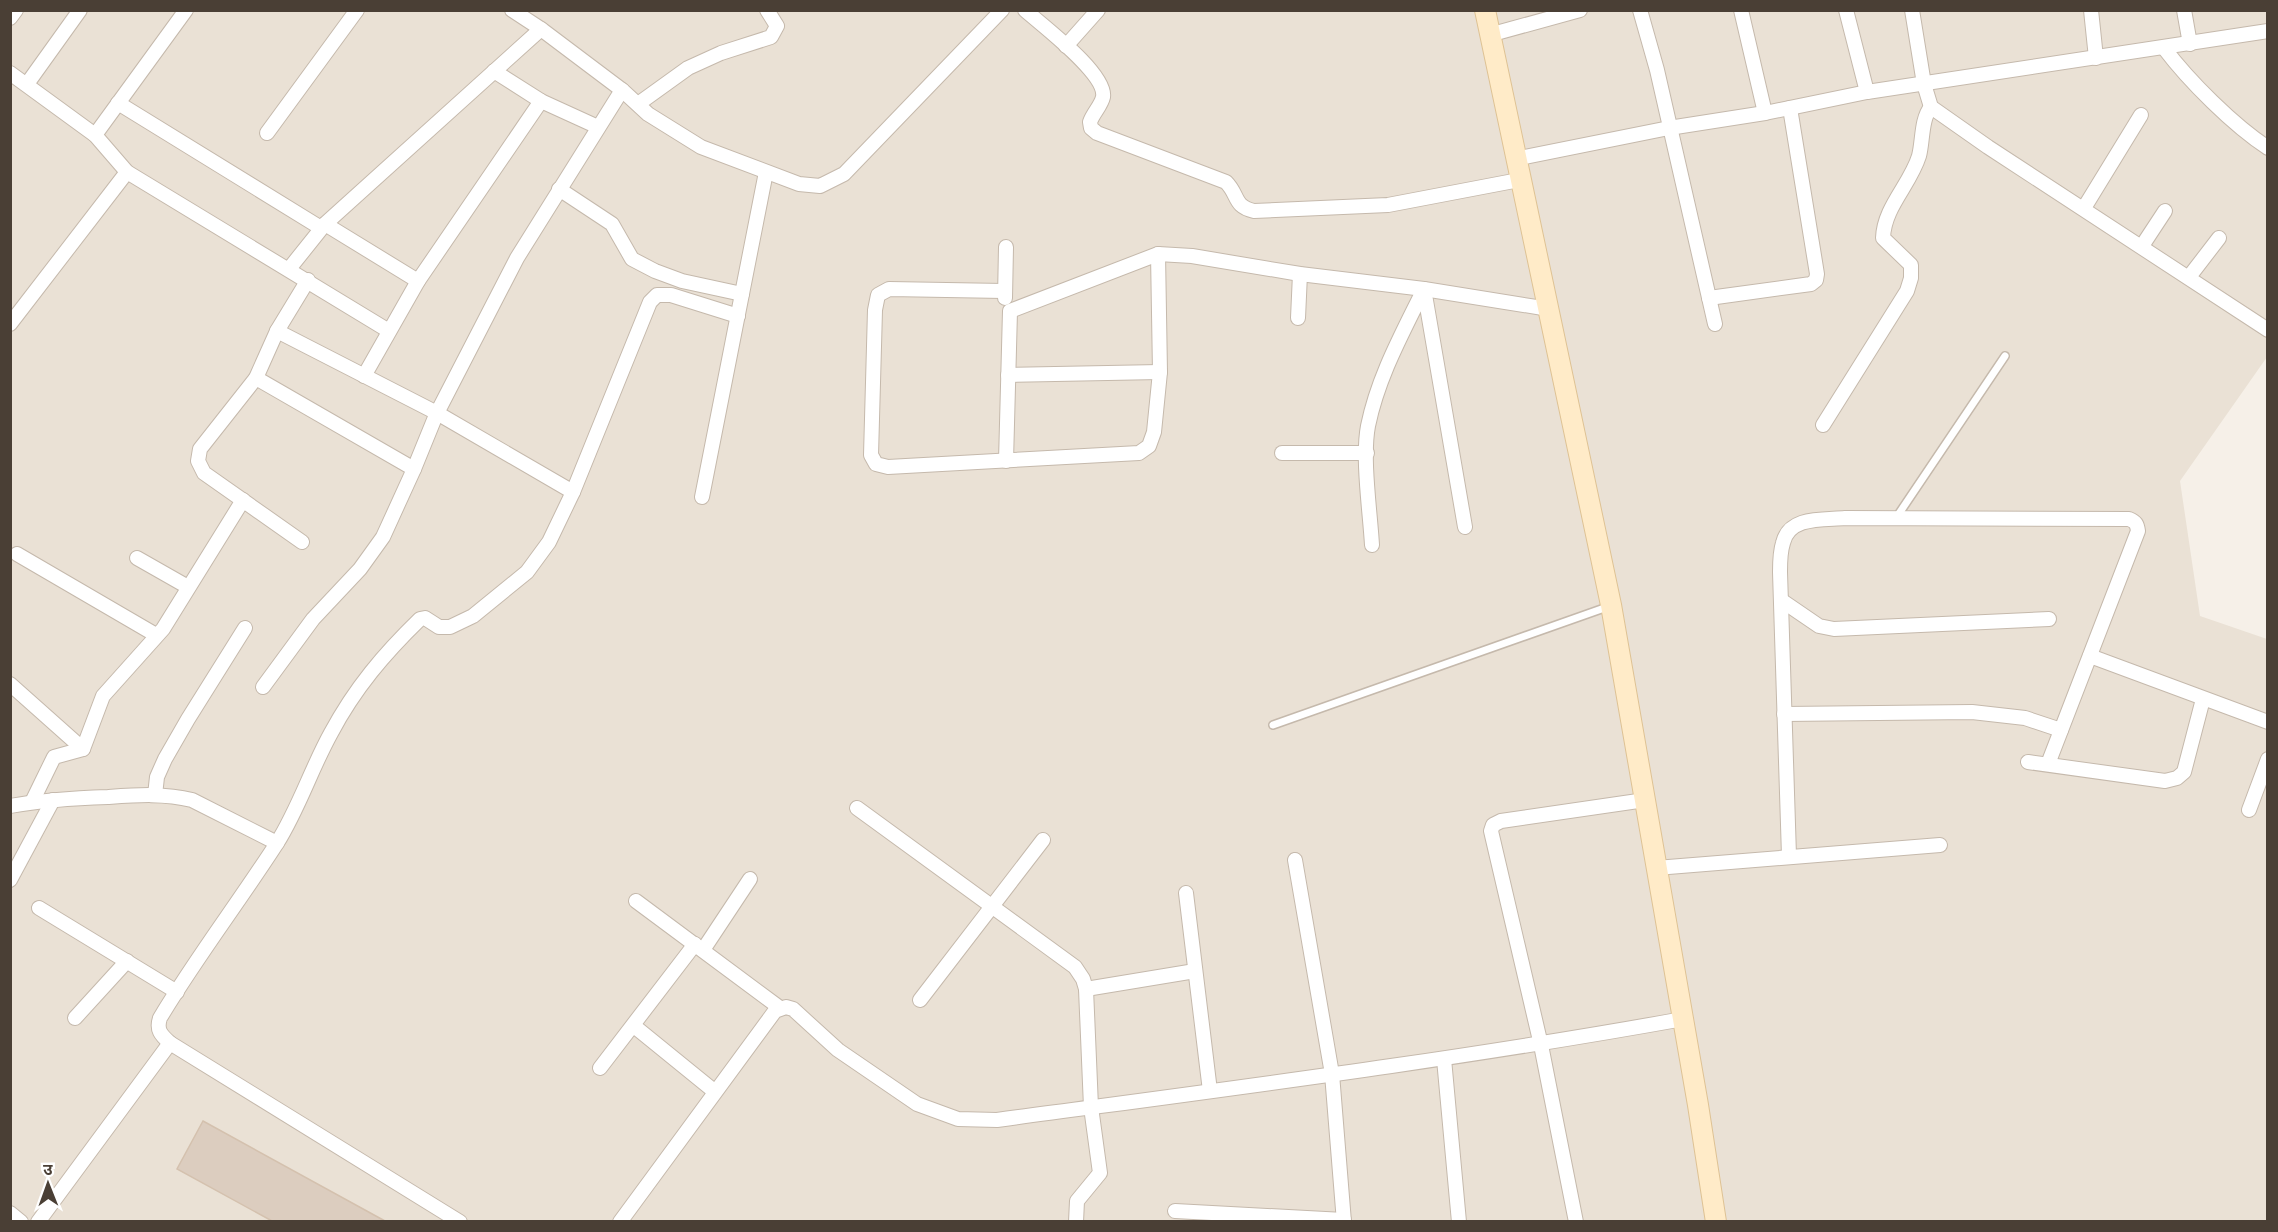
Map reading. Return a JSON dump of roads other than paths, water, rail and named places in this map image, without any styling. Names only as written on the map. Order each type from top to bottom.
[{"type":"main road","points":[[1485,10],[1519,180],[1549,309],[1611,605],[1716,1221]]},
{"type":"street","points":[[10,18],[16,10]]},
{"type":"street","points":[[27,84],[80,10]]},
{"type":"street","points":[[96,135],[186,10]]},
{"type":"street","points":[[267,133],[357,10]]},
{"type":"street","points":[[512,10],[622,90],[648,114],[701,147],[798,184],[820,186],[844,174],[1002,10]]},
{"type":"street","points":[[638,104],[688,68],[721,52],[771,37],[777,26],[767,10]]},
{"type":"street","points":[[1025,10],[1099,79],[1103,88],[1103,97],[1090,122],[1091,128],[1097,133],[1226,182],[1232,188],[1239,204],[1245,209],[1254,211],[1388,205],[1519,180]]},
{"type":"street","points":[[1066,46],[1098,10]]},
{"type":"street","points":[[1489,35],[1580,10]]},
{"type":"street","points":[[1640,10],[1657,70],[1715,324]]},
{"type":"street","points":[[1741,10],[1765,113]]},
{"type":"street","points":[[1846,10],[1867,92]]},
{"type":"street","points":[[1912,10],[1923,84],[1931,107],[1988,147],[2268,330]]},
{"type":"street","points":[[2091,10],[2096,58]]},
{"type":"street","points":[[2184,10],[2190,44]]},
{"type":"street","points":[[289,269],[323,226],[541,29]]},
{"type":"street","points":[[1515,159],[1867,92],[2268,31]]},
{"type":"street","points":[[2164,48],[2181,71],[2253,139],[2268,148]]},
{"type":"street","points":[[494,71],[542,102],[598,127]]},
{"type":"street","points":[[10,73],[96,135],[127,172],[389,331]]},
{"type":"street","points":[[263,687],[313,619],[360,568],[383,537],[437,413],[517,258],[622,90]]},
{"type":"street","points":[[364,376],[418,281],[542,102]]},
{"type":"street","points":[[118,103],[418,281]]},
{"type":"street","points":[[1823,425],[1907,291],[1911,278],[1911,265],[1883,238],[1883,225],[1918,158],[1926,113],[1931,107]]},
{"type":"street","points":[[1709,298],[1811,284],[1816,280],[1817,274],[1790,108]]},
{"type":"street","points":[[2084,208],[2141,115]]},
{"type":"street","points":[[10,324],[127,172]]},
{"type":"street","points":[[702,497],[766,172]]},
{"type":"street","points":[[560,189],[612,224],[632,258],[655,271],[682,281],[742,294]]},
{"type":"street","points":[[2142,246],[2165,211]]},
{"type":"street","points":[[2189,277],[2219,238]]},
{"type":"street","points":[[1006,247],[1004,291],[1010,311],[1006,461]]},
{"type":"street","points":[[1010,311],[1158,254],[1192,256],[1300,274],[1424,289],[1549,309]]},
{"type":"street","points":[[1004,291],[889,289],[878,295],[875,310],[871,455],[876,464],[888,467],[1138,453],[1149,446],[1154,432],[1160,372],[1158,254]]},
{"type":"street","points":[[1298,318],[1300,274]]},
{"type":"street","points":[[302,542],[204,473],[198,461],[200,449],[256,378],[277,331],[308,280]]},
{"type":"street","points":[[1372,545],[1367,453],[1368,427],[1384,370],[1424,289]]},
{"type":"street","points":[[1424,289],[1466,527]]},
{"type":"street","points":[[460,1221],[170,1043],[160,1034],[158,1026],[160,1018],[277,843],[296,810],[330,734],[354,694],[376,664],[420,619],[425,618],[439,627],[450,627],[473,616],[527,572],[549,542],[573,492],[650,302],[657,295],[671,295],[738,316]]},
{"type":"street","points":[[277,331],[437,413],[573,492]]},
{"type":"street","points":[[1008,375],[1160,372]]},
{"type":"street","points":[[256,378],[414,470]]},
{"type":"street","points":[[1282,453],[1367,453]]},
{"type":"street","points":[[83,749],[103,696],[163,628],[243,500]]},
{"type":"street","points":[[1789,856],[1780,572],[1783,542],[1790,528],[1805,521],[1845,518],[2129,519],[2134,521],[2138,531],[2048,764]]},
{"type":"street","points":[[17,554],[156,635]]},
{"type":"street","points":[[137,558],[188,587]]},
{"type":"street","points":[[1781,600],[1819,626],[1833,629],[2049,619]]},
{"type":"street","points":[[155,795],[157,777],[165,759],[245,628]]},
{"type":"street","points":[[2090,656],[2268,722]]},
{"type":"street","points":[[10,684],[83,749]]},
{"type":"street","points":[[2028,762],[2165,781],[2177,778],[2184,772],[2203,699]]},
{"type":"street","points":[[1784,714],[1972,712],[2025,718],[2061,730]]},
{"type":"street","points":[[32,802],[54,757],[83,749]]},
{"type":"street","points":[[2249,810],[2268,759]]},
{"type":"street","points":[[10,807],[53,800],[178,796],[192,800],[277,843]]},
{"type":"street","points":[[10,880],[53,800]]},
{"type":"street","points":[[1576,1221],[1541,1044],[1491,831],[1493,825],[1501,821],[1645,800]]},
{"type":"street","points":[[857,808],[991,908],[1075,967],[1083,979],[1086,989],[1091,1107],[1100,1173],[1077,1202],[1076,1221]]},
{"type":"street","points":[[920,1000],[1043,840]]},
{"type":"street","points":[[1656,868],[1940,845]]},
{"type":"street","points":[[1175,1211],[1344,1221],[1332,1074],[1295,860]]},
{"type":"street","points":[[600,1068],[699,947],[750,879]]},
{"type":"street","points":[[1186,893],[1210,1091]]},
{"type":"street","points":[[636,901],[780,1008],[793,1009],[838,1050],[917,1104],[958,1119],[998,1120],[1444,1059],[1683,1019]]},
{"type":"street","points":[[39,908],[177,992]]},
{"type":"street","points":[[75,1018],[127,961]]},
{"type":"street","points":[[1086,989],[1195,971]]},
{"type":"street","points":[[620,1221],[714,1091],[775,1011],[780,1008]]},
{"type":"street","points":[[634,1026],[714,1091]]},
{"type":"street","points":[[38,1221],[170,1043]]},
{"type":"street","points":[[1444,1059],[1459,1221]]},
{"type":"street","points":[[10,1213],[21,1221]]},
{"type":"lane","points":[[1896,518],[2005,356]]},
{"type":"lane","points":[[1273,725],[1611,605]]}]
